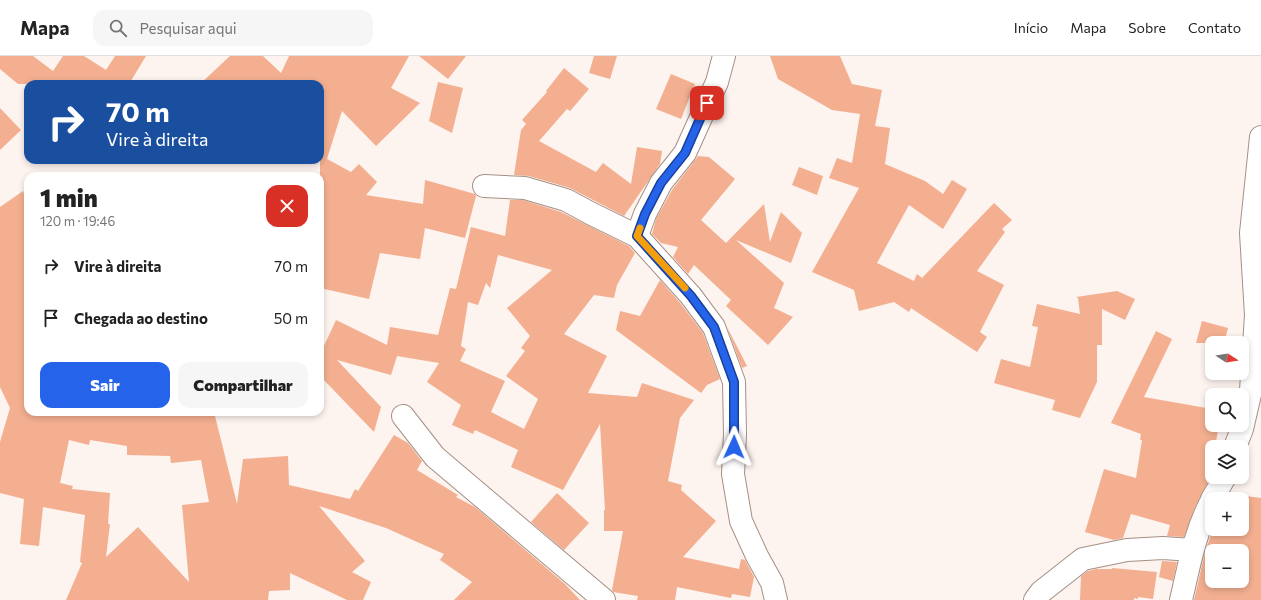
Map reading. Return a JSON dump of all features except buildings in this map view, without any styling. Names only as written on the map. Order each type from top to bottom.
[{"type":"street","points":[[637,236],[645,214],[661,183],[685,153],[717,82],[724,56]]},
{"type":"street","points":[[1238,440],[1251,390],[1256,315],[1251,233],[1261,137]]},
{"type":"street","points":[[484,186],[525,188],[566,200],[637,236],[691,296],[714,327],[734,382],[735,434],[733,474],[741,521],[757,556],[772,583],[776,600]]},
{"type":"street","points":[[403,416],[435,457],[604,600]]},
{"type":"street","points":[[1181,600],[1192,550],[1205,514]]},
{"type":"street","points":[[1035,600],[1041,592],[1083,559],[1127,550],[1163,548],[1192,550]]},
{"type":"slow traffic","points":[[640,228],[637,236],[685,288]]},
{"type":"route","points":[[707,103],[685,153],[661,183],[645,214],[637,236],[691,296],[714,327],[734,382],[734,447]]}]
